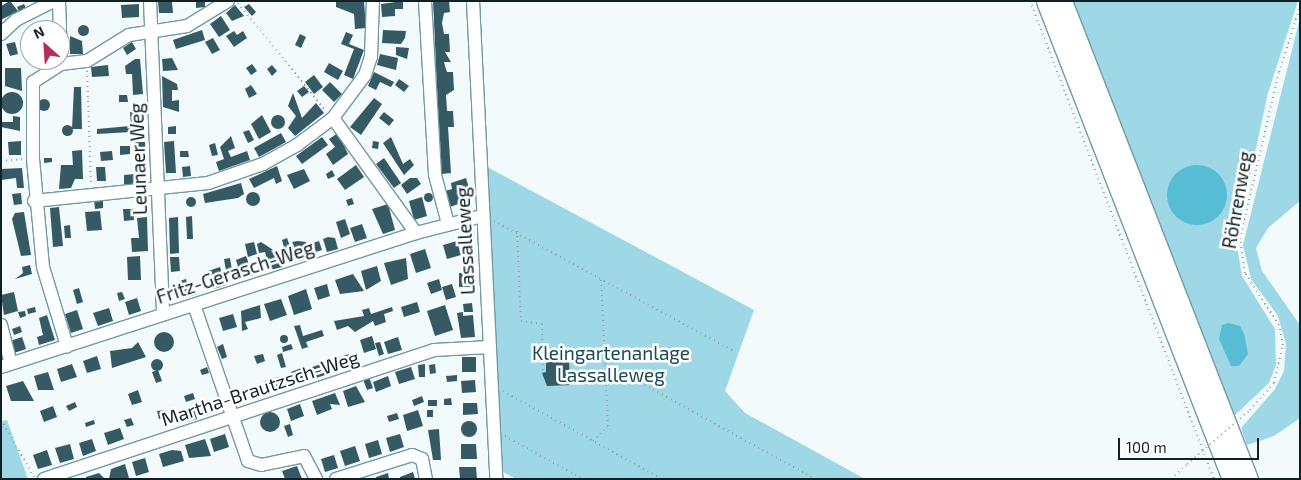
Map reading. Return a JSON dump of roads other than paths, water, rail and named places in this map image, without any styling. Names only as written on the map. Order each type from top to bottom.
[{"type":"highway","points":[[1046,1],[1232,479]]},
{"type":"highway","points":[[1062,1],[1248,479]]},
{"type":"street","points":[[1,34],[16,20],[54,1]]},
{"type":"street","points":[[60,1],[60,20]]},
{"type":"street","name":"Leunaer Weg","points":[[150,1],[163,314]]},
{"type":"street","points":[[70,63],[87,61],[129,35],[151,34],[196,22],[228,1]]},
{"type":"street","points":[[34,201],[158,191],[208,183],[263,164],[332,118],[365,75],[371,57],[373,1]]},
{"type":"street","points":[[425,1],[435,174],[448,224]]},
{"type":"street","name":"Lassalleweg","points":[[473,1],[496,479]]},
{"type":"street","points":[[52,70],[33,82],[34,201],[43,268],[66,346]]},
{"type":"street","points":[[332,118],[416,233]]},
{"type":"street","name":"Fritz-Gerasch-Weg","points":[[6,366],[416,233],[482,216]]},
{"type":"street","points":[[194,305],[236,416],[248,460],[261,465],[304,456],[316,479]]},
{"type":"street","points":[[1,325],[6,366]]},
{"type":"street","name":"Martha-Brautzsch-Weg","points":[[44,479],[434,350],[490,347]]},
{"type":"street","points":[[336,479],[412,455],[422,459],[426,479]]},
{"type":"park label","name":"Kleingartenanlage Lassalleweg","points":[[611,364]]}]
